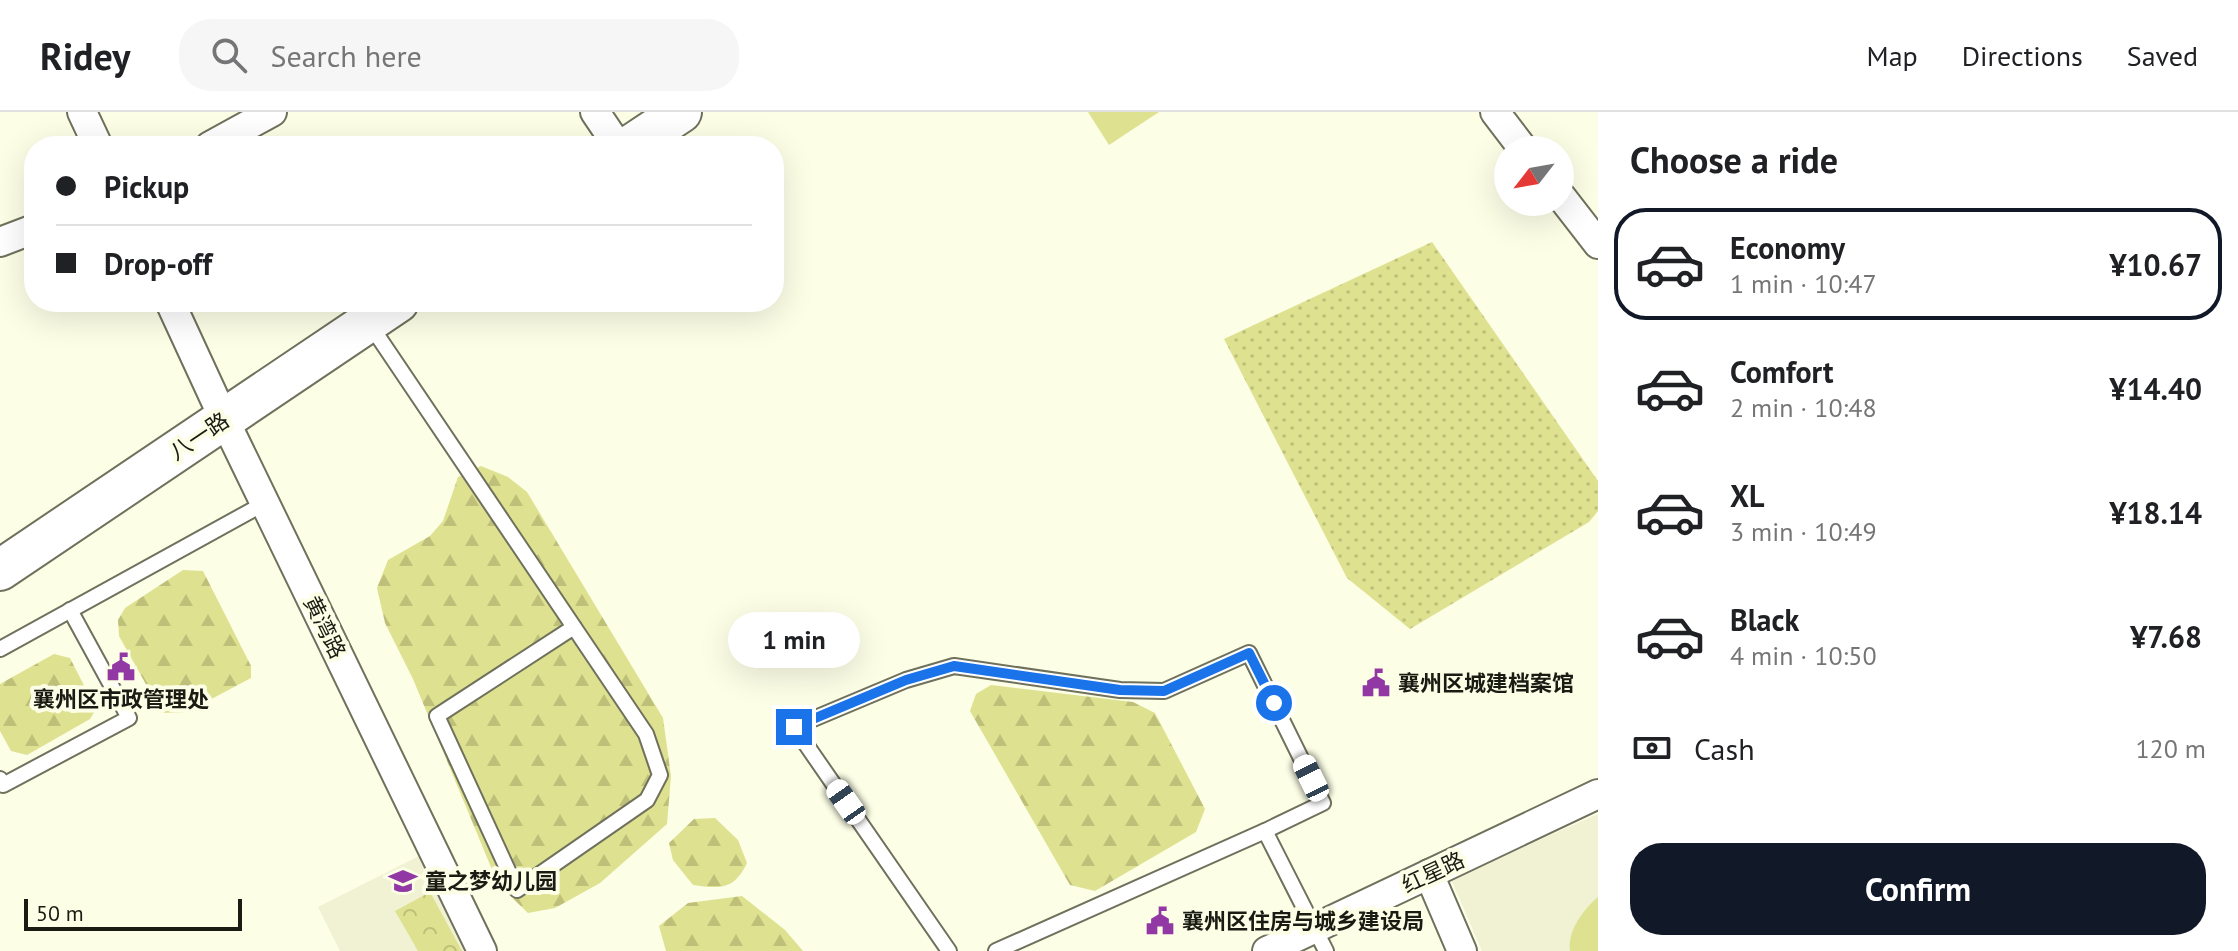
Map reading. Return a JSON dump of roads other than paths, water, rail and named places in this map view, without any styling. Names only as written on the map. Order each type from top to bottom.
[{"type":"street","points":[[82,112],[93,136]]},
{"type":"street","points":[[228,136],[272,112]]},
{"type":"street","points":[[595,112],[611,136]]},
{"type":"street","points":[[645,136],[681,112]]},
{"type":"street","points":[[1495,112],[1513,136]]},
{"type":"street","points":[[1574,213],[1598,244]]},
{"type":"street","points":[[0,242],[24,233]]},
{"type":"street","name":"黄湾路","points":[[175,312],[482,951]]},
{"type":"street","name":"八一路","points":[[0,570],[383,312]]},
{"type":"street","name":"红星路","points":[[1267,951],[1321,940],[1429,874],[1598,794]]},
{"type":"street","points":[[1429,874],[1462,951]]},
{"type":"lane","points":[[383,312],[574,627],[646,734],[660,775],[647,800],[517,890],[437,716],[574,627]]},
{"type":"lane","points":[[0,649],[265,503]]},
{"type":"lane","points":[[0,779],[3,785],[129,718],[70,610]]},
{"type":"lane","points":[[949,951],[794,727],[906,680],[954,666],[1120,690],[1164,691],[1249,653],[1323,803],[996,951]]},
{"type":"lane","points":[[1265,831],[1321,940]]},
{"type":"place","name":"襄州区市政管理处","points":[[121,667]]},
{"type":"place","name":"襄州区城建档案馆","points":[[1376,683]]},
{"type":"place","name":"童之梦幼儿园","points":[[403,881]]},
{"type":"place","name":"襄州区住房与城乡建设局","points":[[1160,921]]}]
